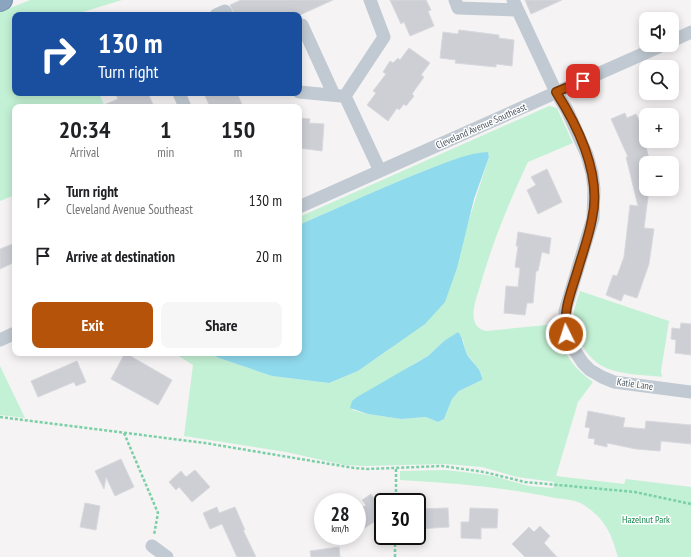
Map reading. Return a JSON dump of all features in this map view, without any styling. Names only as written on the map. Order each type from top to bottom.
[{"type":"street","points":[[340,96],[384,37],[370,0]]},
{"type":"street","points":[[455,0],[458,8],[515,5]]},
{"type":"street","name":"Katie Lane","points":[[515,5],[556,92],[567,110],[588,155],[594,189],[593,218],[565,311],[566,334],[571,345],[583,363],[590,370],[614,382],[691,392]]},
{"type":"street","points":[[302,25],[380,171]]},
{"type":"street","points":[[679,38],[691,32]]},
{"type":"street","name":"Cleveland Avenue Southeast","points":[[302,206],[647,52]]},
{"type":"street","points":[[302,92],[340,96]]},
{"type":"street","points":[[0,340],[12,335]]},
{"type":"street","points":[[152,546],[167,557]]},
{"type":"path","points":[[0,417],[205,443],[354,468],[396,469],[442,466],[484,472],[525,482],[635,492],[691,504]]},
{"type":"path","points":[[124,432],[158,512],[152,546]]},
{"type":"path","points":[[396,469],[396,493]]},
{"type":"path","points":[[395,545],[395,557]]},
{"type":"green space","points":[[30,0],[122,0],[83,12],[12,12],[12,96],[100,96],[104,104],[12,104],[12,196],[0,201],[0,12]]},
{"type":"green space","name":"Hazelnut Park","points":[[549,106],[557,108],[573,143],[528,162],[495,239],[475,302],[475,324],[486,331],[557,324],[561,342],[568,357],[579,371],[593,382],[578,402],[556,476],[624,484],[626,479],[691,487],[691,557],[618,557],[610,534],[603,522],[598,516],[578,502],[497,488],[400,480],[400,471],[445,470],[472,473],[493,476],[529,486],[553,488],[554,482],[517,477],[482,467],[445,464],[344,465],[286,452],[184,436],[193,365],[179,356],[215,356],[272,376],[329,383],[358,371],[391,348],[465,232],[489,157],[488,153],[465,156],[380,189],[302,224],[302,216]],"holes":[[[463,339],[465,351],[482,374],[482,380],[459,391],[452,399],[444,419],[438,422],[426,417],[401,419],[352,410],[415,363],[428,356],[444,341]]]},
{"type":"green space","points":[[580,291],[669,321],[661,371],[662,377],[618,372],[604,367],[589,355],[579,339],[574,321],[574,309]]},
{"type":"green space","points":[[0,366],[25,418],[0,415]]},
{"type":"water","points":[[488,152],[489,157],[474,199],[457,268],[445,302],[425,324],[358,371],[329,383],[272,376],[215,356],[302,356],[302,224],[429,169],[465,156]]},
{"type":"water","points":[[458,332],[468,356],[481,373],[482,380],[459,391],[452,399],[444,419],[438,422],[426,417],[401,419],[368,414],[350,408],[352,401],[357,397],[428,356],[444,341]]},
{"type":"building","points":[[241,0],[333,0],[302,14],[302,12],[234,12],[230,5]]},
{"type":"building","points":[[390,0],[426,0],[431,10],[428,11],[434,26],[410,36],[404,22],[401,24]]},
{"type":"building","points":[[525,0],[562,0],[531,14]]},
{"type":"building","points":[[459,30],[499,35],[499,38],[514,40],[512,66],[496,64],[496,67],[455,63],[456,60],[440,58],[443,32],[458,34]]},
{"type":"building","points":[[409,48],[430,63],[421,75],[424,77],[412,94],[414,96],[406,106],[404,104],[399,110],[397,108],[388,121],[367,105],[376,93],[373,91],[386,74],[383,72],[390,61],[393,63],[398,58],[400,60]]},
{"type":"building","points":[[116,96],[149,96],[153,104],[106,104],[118,99]]},
{"type":"building","points":[[205,96],[238,96],[242,104],[209,104]]},
{"type":"building","points":[[625,113],[627,118],[636,114],[639,120],[639,148],[646,148],[648,156],[639,156],[639,196],[648,196],[644,228],[654,229],[649,264],[637,298],[624,294],[621,301],[606,295],[613,275],[617,276],[624,257],[630,205],[638,206],[626,157],[628,157],[611,119]]},
{"type":"building","points":[[302,118],[310,119],[309,123],[324,124],[322,151],[302,148]]},
{"type":"building","points":[[547,169],[562,202],[538,214],[527,190],[536,185],[531,177]]},
{"type":"building","points":[[518,232],[551,238],[549,254],[542,252],[538,271],[536,271],[533,303],[527,303],[525,315],[504,313],[506,286],[518,287],[520,268],[515,267]]},
{"type":"building","points":[[12,244],[12,263],[0,269],[0,249]]},
{"type":"building","points":[[681,323],[691,324],[691,355],[675,353],[676,340],[671,339],[672,328],[680,329]]},
{"type":"building","points":[[123,356],[130,356],[172,380],[158,405],[111,379]]},
{"type":"building","points":[[77,361],[86,382],[76,386],[74,382],[38,397],[31,381]]},
{"type":"building","points":[[588,411],[625,418],[623,427],[645,429],[646,421],[691,425],[691,444],[661,441],[660,451],[636,449],[607,443],[607,447],[594,444],[595,439],[588,438],[590,428],[585,427]]},
{"type":"building","points":[[121,459],[134,487],[115,496],[106,477],[104,489],[95,471]]},
{"type":"building","points":[[195,470],[210,487],[192,502],[179,487],[176,490],[169,482],[181,471],[186,477]]},
{"type":"building","points":[[371,494],[374,499],[374,522],[366,527],[366,505],[366,497]]},
{"type":"building","points":[[85,503],[100,506],[96,530],[80,527]]},
{"type":"building","points":[[217,507],[219,513],[235,507],[245,530],[243,530],[256,557],[237,557],[222,524],[210,529],[203,513]]},
{"type":"building","points":[[448,508],[449,527],[426,528],[426,509]]},
{"type":"building","points":[[470,508],[498,509],[497,528],[481,528],[481,539],[461,538],[461,522],[469,522]]},
{"type":"building","points":[[540,526],[550,536],[544,543],[557,557],[525,557],[512,544],[529,527],[534,532]]},
{"type":"building","points":[[339,547],[340,557],[311,557],[310,551]]},
{"type":"route","points":[[566,334],[565,311],[593,218],[594,189],[588,155],[567,110],[556,92],[583,81]]}]
